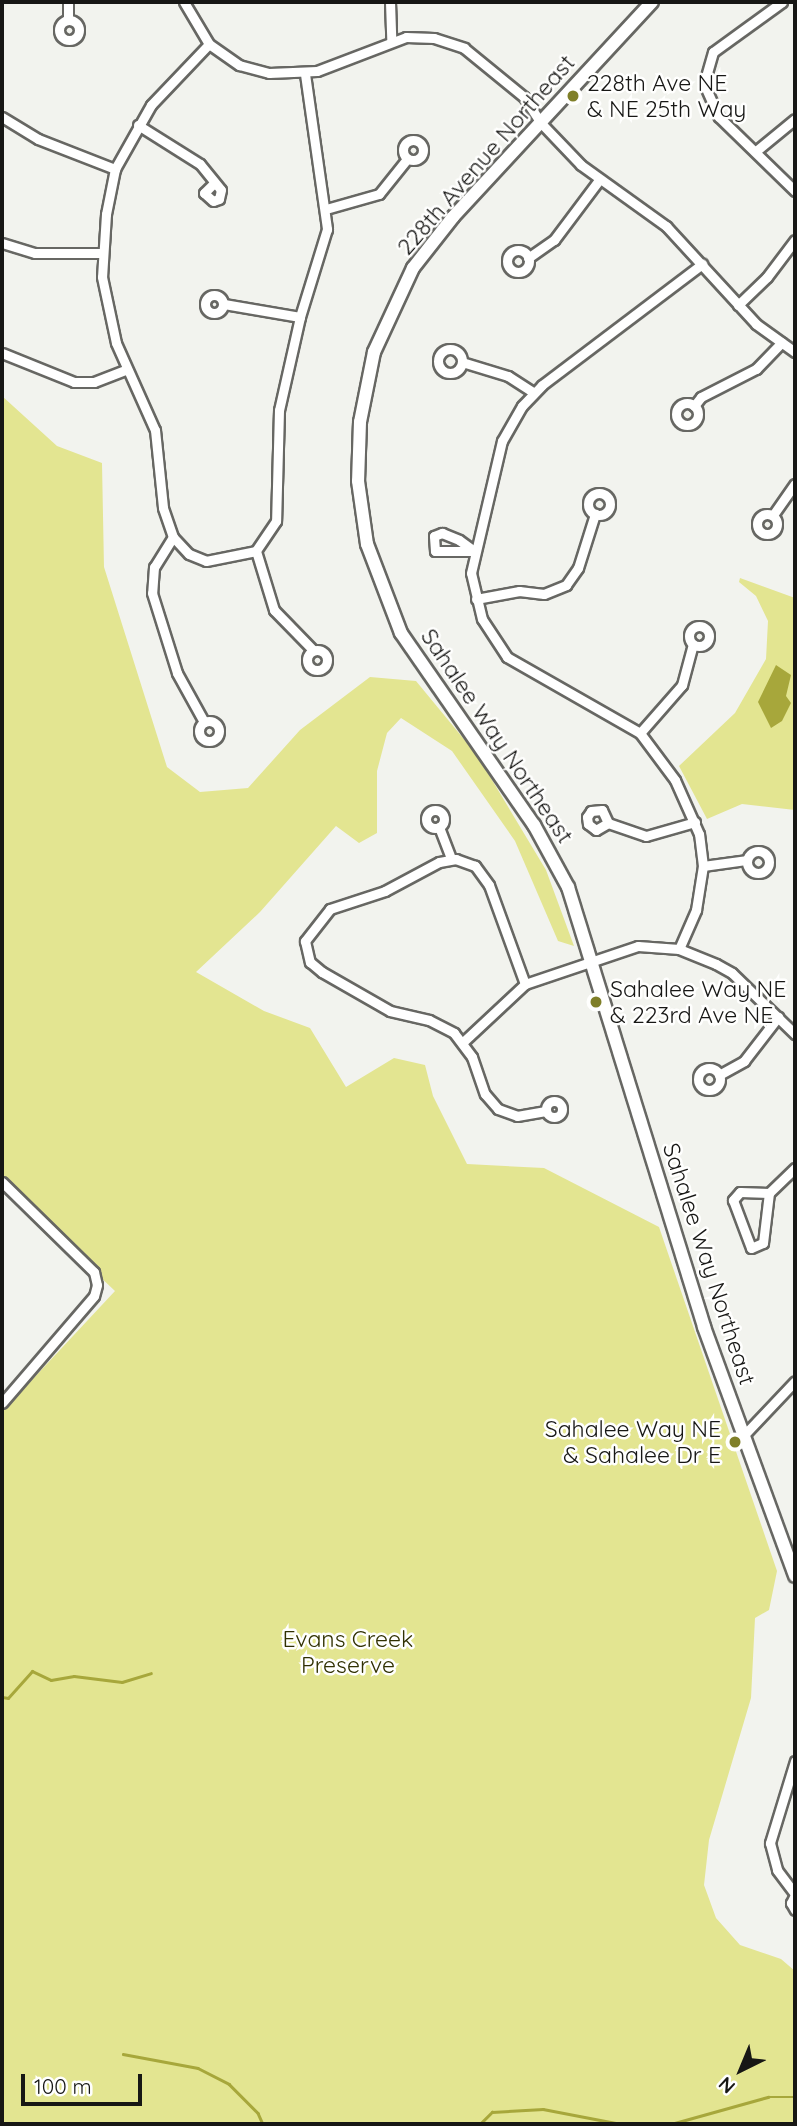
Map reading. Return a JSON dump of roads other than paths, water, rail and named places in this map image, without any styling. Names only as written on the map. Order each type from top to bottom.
[{"type":"main road","name":"228th Avenue Northeast","points":[[374,352],[399,292],[430,244],[652,2]]},
{"type":"main road","name":"Sahalee Way Northeast","points":[[374,352],[360,422],[358,481],[367,544],[385,599],[426,674],[549,847],[568,887],[593,961],[666,1206],[795,1576]]},
{"type":"street","points":[[68,2],[68,20]]},
{"type":"street","points":[[184,2],[209,44],[255,71],[305,74],[391,40],[427,37],[464,48],[524,97],[540,122],[599,180],[666,226],[737,305],[795,352]]},
{"type":"street","points":[[390,2],[391,40]]},
{"type":"street","points":[[782,2],[713,52],[705,72],[706,96],[719,117],[795,191]]},
{"type":"street","points":[[209,44],[138,125],[115,169],[101,253],[106,304],[126,370],[155,429],[163,508],[173,537],[189,554],[206,561],[256,551],[276,521],[279,410],[300,317],[324,252],[326,209],[305,74]]},
{"type":"street","points":[[2,117],[38,139],[115,169]]},
{"type":"street","points":[[756,151],[795,119]]},
{"type":"street","points":[[138,125],[200,164],[213,184]]},
{"type":"street","points":[[326,209],[379,194],[407,159]]},
{"type":"street","points":[[528,258],[554,240],[599,180]]},
{"type":"street","points":[[737,305],[767,277],[795,240]]},
{"type":"street","points":[[2,243],[36,253],[101,253]]},
{"type":"street","points":[[679,949],[696,910],[703,866],[695,822],[662,758],[640,733],[521,668],[493,639],[476,599],[471,573],[474,551],[502,441],[534,392],[702,264]]},
{"type":"street","points":[[223,304],[300,317]]},
{"type":"street","points":[[694,406],[701,397],[757,369],[782,342]]},
{"type":"street","points":[[2,353],[74,382],[94,382],[126,370]]},
{"type":"street","points":[[462,362],[508,376],[534,392]]},
{"type":"street","points":[[773,516],[795,484]]},
{"type":"street","points":[[476,599],[519,591],[544,594],[566,585],[579,568],[595,514]]},
{"type":"street","points":[[173,537],[153,567],[152,593],[177,673],[204,722]]},
{"type":"street","points":[[256,551],[274,610],[313,650]]},
{"type":"street","points":[[640,733],[682,685],[693,644]]},
{"type":"street","points":[[608,823],[646,836],[695,822]]},
{"type":"street","points":[[439,827],[451,859]]},
{"type":"street","points":[[525,984],[489,885],[475,866],[451,859],[385,891],[330,909],[308,932],[306,950],[310,962],[322,972],[390,1011],[445,1027],[463,1042],[485,1094],[498,1109],[517,1116],[546,1111]]},
{"type":"street","points":[[703,866],[746,860]]},
{"type":"street","points":[[463,1042],[525,984],[638,947],[679,949],[732,973],[795,1034]]},
{"type":"street","points":[[719,1075],[744,1061],[778,1017]]},
{"type":"street","points":[[769,1193],[740,1192],[733,1200],[751,1248],[760,1247],[765,1235],[769,1193],[795,1168]]},
{"type":"street","points":[[2,1182],[94,1272],[97,1285],[94,1296],[2,1403]]},
{"type":"street","points":[[744,1435],[795,1381]]},
{"type":"street","points":[[795,1761],[770,1843],[778,1870],[795,1894],[792,1903],[795,1910]]},
{"type":"waterway","points":[[2,1697],[8,1698],[32,1671],[51,1680],[74,1676],[122,1682],[151,1673]]},
{"type":"waterway","points":[[123,2054],[198,2068],[229,2084],[258,2113],[263,2124]]},
{"type":"waterway","points":[[671,2124],[768,2097],[795,2097]]},
{"type":"waterway","points":[[480,2124],[492,2112],[543,2109],[621,2124]]},
{"type":"place","name":"228th Ave NE & NE 25th Way","points":[[573,96]]},
{"type":"place","name":"Sahalee Way NE & 223rd Ave NE","points":[[596,1002]]},
{"type":"place","name":"Sahalee Way NE & Sahalee Dr E","points":[[735,1442]]},
{"type":"park label","name":"Evans Creek Preserve","points":[[348,1652]]}]
